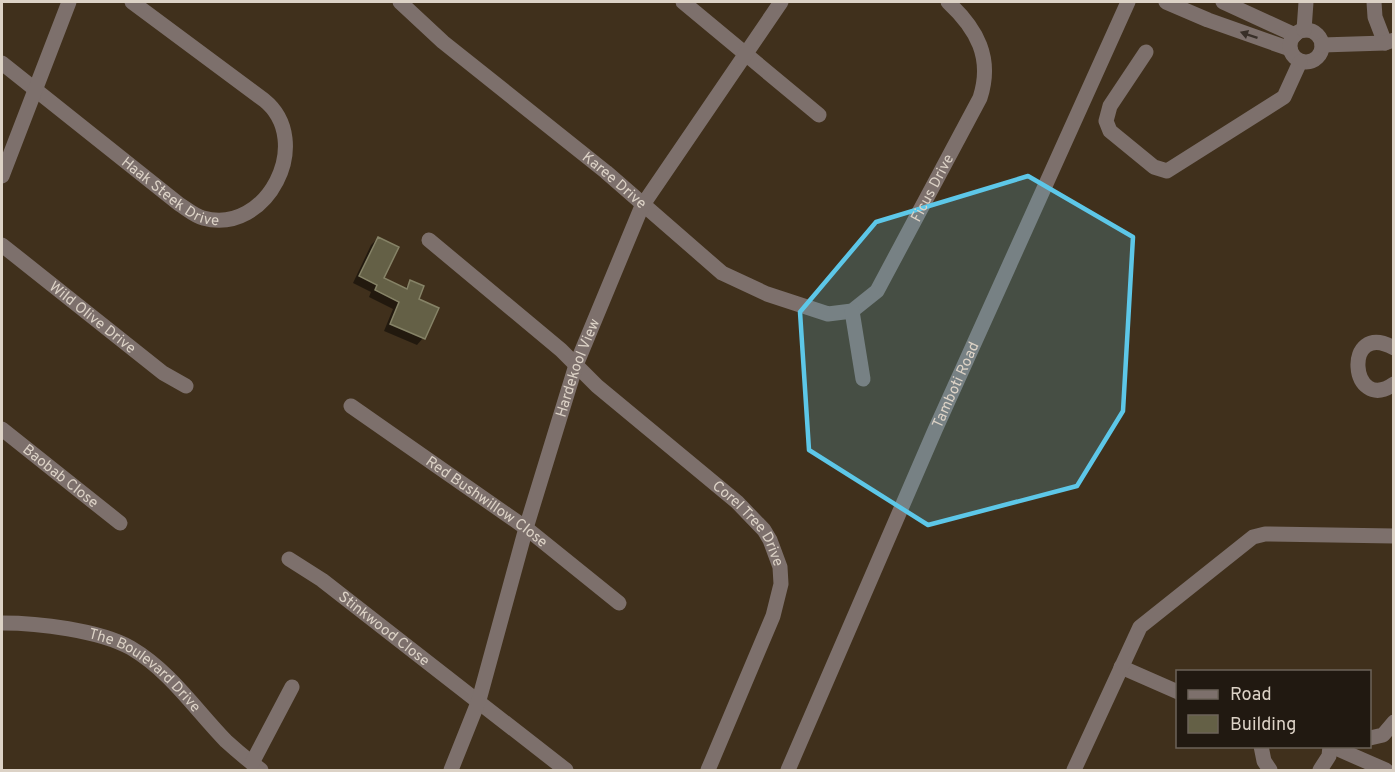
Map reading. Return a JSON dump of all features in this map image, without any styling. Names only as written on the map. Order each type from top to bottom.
[{"type":"street","points":[[2,176],[69,2]]},
{"type":"street","name":"Haak Steek Drive","points":[[2,63],[179,204],[201,218],[234,220],[255,209],[269,195],[283,164],[285,132],[277,113],[264,100],[132,2]]},
{"type":"street","name":"Karee Drive","points":[[400,2],[443,42],[606,172],[642,207],[712,267],[731,278],[812,311],[828,314],[852,311]]},
{"type":"street","points":[[683,2],[819,115]]},
{"type":"street","name":"Hardekool View","points":[[451,771],[478,700],[526,528],[576,365],[642,207],[781,2]]},
{"type":"street","name":"Ficus Drive","points":[[852,311],[877,291],[980,98],[985,75],[983,50],[976,33],[948,2]]},
{"type":"street","name":"Tamboti Road","points":[[788,771],[944,408],[1128,2]]},
{"type":"street","points":[[1166,2],[1208,20],[1296,38],[1318,36],[1322,45],[1316,59],[1300,62]]},
{"type":"street","points":[[1223,2],[1296,38]]},
{"type":"street","points":[[1146,52],[1110,106],[1106,121],[1110,130],[1154,167],[1167,171],[1284,97],[1300,62],[1296,38],[1306,2]]},
{"type":"street","points":[[1322,45],[1389,41],[1376,17],[1374,2]]},
{"type":"street","name":"Corel Tree Drive","points":[[429,240],[576,365],[597,386],[737,502],[764,530],[777,559],[781,584],[773,616],[708,771]]},
{"type":"street","name":"Wild Olive Drive","points":[[2,245],[163,373],[186,386]]},
{"type":"street","points":[[852,311],[863,379]]},
{"type":"street","points":[[1390,389],[1368,387],[1362,382],[1358,375],[1357,360],[1360,353],[1372,344],[1379,343],[1394,348]]},
{"type":"street","name":"Red Bushwillow Close","points":[[351,406],[526,528],[619,603]]},
{"type":"street","name":"Baobab Close","points":[[2,429],[120,523]]},
{"type":"street","points":[[1074,771],[1143,623],[1256,535],[1394,536]]},
{"type":"street","name":"Stinkwood Close","points":[[289,559],[322,580],[478,700]]},
{"type":"street","name":"The Boulevard Drive","points":[[2,623],[48,626],[107,639],[130,648],[162,671],[227,742],[256,767]]},
{"type":"street","points":[[1121,667],[1176,691]]},
{"type":"street","points":[[256,767],[292,687]]},
{"type":"street","points":[[478,700],[566,771]]},
{"type":"street","points":[[1371,738],[1383,735],[1394,722]]},
{"type":"street","points":[[1261,748],[1264,761],[1270,771]]},
{"type":"street","points":[[1320,771],[1329,756],[1330,748]]},
{"type":"street","points":[[1332,748],[1386,771]]},
{"type":"highlighted area","points":[[1028,176],[1133,237],[1123,411],[1077,486],[928,525],[809,450],[800,312],[876,222]]},
{"type":"building","points":[[378,237],[399,247],[384,278],[407,289],[410,280],[424,286],[419,299],[439,308],[425,339],[390,324],[399,302],[375,290],[377,285],[359,276]]}]
